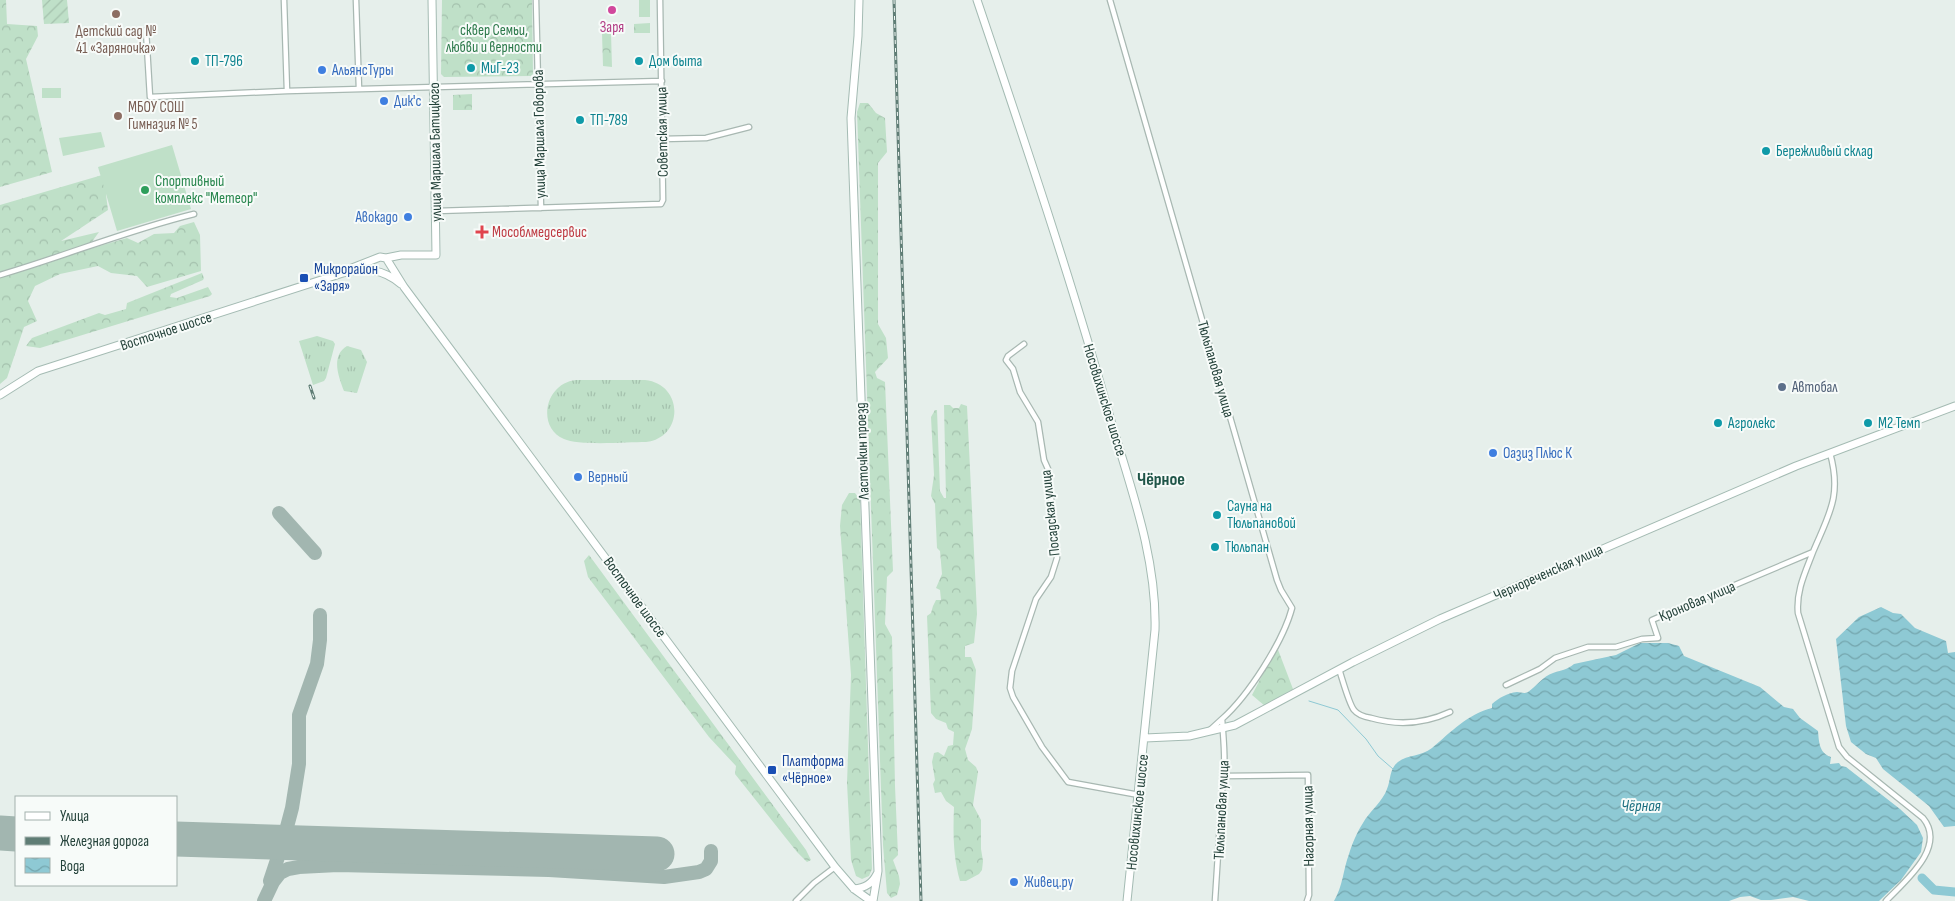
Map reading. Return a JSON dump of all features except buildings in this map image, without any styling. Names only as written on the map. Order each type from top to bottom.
[{"type":"main road","name":"улица Маршала Батицкого","points":[[385,259],[401,256],[436,255],[432,0]]},
{"type":"main road","name":"Ласточкин проезд","points":[[859,0],[852,126],[878,871],[872,901]]},
{"type":"main road","name":"Носовихинское шоссе","points":[[977,0],[1097,371],[1149,555],[1154,585],[1155,616],[1145,738],[1127,901]]},
{"type":"main road","points":[[385,259],[385,270],[379,271],[374,264],[375,260],[385,259]]},
{"type":"main road","name":"Восточное шоссе","points":[[0,395],[38,372],[385,259],[835,867],[854,889],[872,901]]},
{"type":"main road","name":"Восточное шоссе","points":[[336,275],[358,270],[379,271],[404,287]]},
{"type":"main road","name":"Чернореченская улица","points":[[1145,738],[1181,737],[1206,733],[1245,721],[1339,669],[1440,619],[1796,466],[1955,406]]},
{"type":"main road","points":[[854,889],[867,886],[873,882],[878,871]]},
{"type":"street","points":[[284,0],[287,91]]},
{"type":"street","points":[[356,0],[359,89]]},
{"type":"street","name":"улица Маршала Говорова","points":[[536,0],[541,208]]},
{"type":"street","name":"Советская улица","points":[[541,208],[662,204],[660,0]]},
{"type":"street","name":"Тюльпановая улица","points":[[1110,0],[1277,580],[1292,608],[1284,632],[1250,688],[1241,701],[1206,733]]},
{"type":"street","points":[[146,30],[150,97],[434,86],[662,81]]},
{"type":"street","points":[[662,139],[706,138],[749,128]]},
{"type":"street","points":[[436,211],[541,208]]},
{"type":"street","points":[[0,275],[116,238],[150,225],[194,214]]},
{"type":"street","name":"Посадская улица","points":[[1024,344],[1008,356],[1006,360],[1013,369],[1020,392],[1038,422],[1044,460],[1048,469],[1057,558],[1050,577],[1036,599],[1012,671],[1010,688],[1013,697],[1042,747],[1068,782],[1139,795]]},
{"type":"street","points":[[1830,453],[1834,470],[1835,498],[1800,586],[1798,614],[1839,747],[1847,757],[1923,818],[1931,832],[1927,854],[1910,876],[1886,901]]},
{"type":"street","name":"Кроновая улица","points":[[1506,685],[1540,669],[1555,658],[1588,647],[1616,647],[1642,639],[1658,638],[1652,620],[1813,552]]},
{"type":"street","points":[[1339,669],[1354,710],[1364,716],[1404,724],[1433,720],[1450,712]]},
{"type":"street","name":"Тюльпановая улица","points":[[1215,901],[1224,776],[1222,719]]},
{"type":"street","name":"Нагорная улица","points":[[1224,776],[1308,775],[1309,895],[1307,901]]},
{"type":"street","points":[[796,901],[814,882],[835,867]]},
{"type":"green space","points":[[0,0],[6,0],[7,24],[37,26],[38,36],[26,59],[52,172],[0,187]]},
{"type":"green space","points":[[42,0],[67,0],[69,23],[44,24]]},
{"type":"green space","name":"сквер Семьи, любви и верности","points":[[442,0],[532,0],[533,74],[531,76],[444,77],[441,74]]},
{"type":"green space","points":[[639,0],[650,0],[650,17],[639,17]]},
{"type":"green space","points":[[650,23],[650,33],[634,33],[634,24]]},
{"type":"green space","points":[[602,33],[611,33],[612,67],[603,66]]},
{"type":"green space","points":[[42,88],[61,88],[61,98],[42,98]]},
{"type":"green space","points":[[472,94],[472,110],[453,110],[453,95]]},
{"type":"green space","points":[[860,103],[868,103],[876,113],[885,118],[887,152],[878,163],[878,324],[886,338],[888,358],[875,372],[877,378],[885,382],[893,571],[887,577],[885,624],[892,637],[898,855],[893,860],[900,884],[897,895],[891,898],[887,893],[883,845],[857,112]]},
{"type":"green space","points":[[101,132],[105,147],[63,156],[59,138]]},
{"type":"green space","name":"Спортивный комплекс \"Метеор\"","points":[[172,145],[191,209],[117,231],[98,167]]},
{"type":"green space","points":[[109,173],[106,195],[108,210],[61,241],[99,232],[86,250],[127,238],[138,243],[154,234],[174,233],[180,226],[194,222],[200,235],[201,271],[147,287],[137,276],[111,273],[98,266],[60,274],[35,286],[28,301],[37,321],[24,327],[7,378],[0,384],[0,205]]},
{"type":"green space","points":[[202,273],[203,280],[171,294],[170,297],[177,298],[208,287],[212,294],[210,296],[40,348],[26,346],[32,338],[99,313],[105,315],[126,309],[127,303]]},
{"type":"green space","points":[[317,336],[333,341],[335,344],[326,378],[324,381],[313,385],[299,341]]},
{"type":"green space","points":[[347,346],[361,350],[367,362],[357,393],[344,391],[338,374],[337,361],[342,350]]},
{"type":"green space","points":[[576,380],[645,380],[658,384],[667,391],[672,400],[673,422],[667,431],[658,438],[646,442],[604,443],[571,441],[555,433],[550,425],[547,416],[551,397],[565,383]]},
{"type":"green space","points":[[961,404],[967,406],[977,614],[974,643],[965,646],[965,657],[971,657],[976,670],[972,729],[965,749],[968,760],[976,767],[978,772],[973,805],[981,820],[983,861],[982,870],[979,874],[966,881],[960,881],[956,863],[954,807],[946,801],[941,792],[935,793],[933,784],[935,780],[932,762],[934,753],[938,752],[944,756],[948,746],[953,745],[954,732],[948,729],[946,723],[936,719],[931,713],[927,616],[931,613],[936,600],[941,600],[940,590],[936,588],[942,574],[940,551],[937,548],[935,504],[931,496],[934,475],[931,417],[935,410],[937,410],[940,491],[944,498],[946,498],[944,405],[959,408]]},
{"type":"green space","points":[[849,493],[855,493],[860,500],[872,869],[869,876],[862,879],[856,876],[851,860],[847,783],[851,675],[840,526],[842,505]]},
{"type":"green space","points":[[589,555],[806,850],[811,860],[807,862],[797,852],[735,774],[736,766],[709,737],[588,577],[584,561]]},
{"type":"green space","points":[[1277,647],[1293,689],[1265,706],[1252,695]]},
{"type":"water","points":[[1881,607],[1893,613],[1901,614],[1915,628],[1946,641],[1948,653],[1955,652],[1955,826],[1944,827],[1929,806],[1883,769],[1876,758],[1866,754],[1851,742],[1846,726],[1836,639],[1859,617]]},
{"type":"water","points":[[1640,643],[1668,643],[1679,646],[1684,656],[1760,687],[1784,707],[1793,709],[1800,718],[1818,731],[1822,750],[1831,757],[1830,764],[1839,763],[1841,766],[1846,767],[1900,809],[1917,825],[1923,838],[1921,852],[1901,880],[1879,901],[1809,901],[1793,897],[1761,900],[1750,896],[1729,901],[1334,901],[1355,838],[1385,793],[1392,771],[1398,762],[1428,751],[1467,719],[1492,708],[1492,704],[1503,696],[1517,692],[1527,693],[1549,674],[1566,669],[1574,664],[1616,655]]},
{"type":"waterway","points":[[1309,701],[1338,710],[1366,739],[1378,756],[1393,769]]},
{"type":"waterway","name":"Чёрная","points":[[1922,878],[1934,890],[1955,892]]},
{"type":"taxiway","points":[[279,513],[315,553]]},
{"type":"taxiway","points":[[270,881],[292,808],[299,764],[299,715],[317,664],[320,640],[320,615]]},
{"type":"taxiway","points":[[264,901],[273,882],[280,873],[299,867],[338,865],[549,870],[664,877],[699,872],[706,869],[711,861],[711,851]]},
{"type":"runway","points":[[0,833],[15,834]]},
{"type":"runway","points":[[178,839],[657,854]]},
{"type":"railway","points":[[894,0],[921,901]]},
{"type":"railway","points":[[310,386],[314,398]]},
{"type":"place","name":"Заря","points":[[612,10]]},
{"type":"place","name":"Детский сад № 41 «Заряночка»","points":[[116,14]]},
{"type":"place","name":"ТП-796","points":[[195,61]]},
{"type":"place","name":"Дом быта","points":[[639,61]]},
{"type":"place","name":"МиГ-23","points":[[471,68]]},
{"type":"place","name":"АльянсТуры","points":[[322,70]]},
{"type":"place","name":"Дик'с","points":[[384,101]]},
{"type":"place","name":"МБОУ СОШ Гимназия № 5","points":[[118,116]]},
{"type":"place","name":"ТП-789","points":[[580,120]]},
{"type":"place","name":"Бережливый склад","points":[[1766,151]]},
{"type":"place","name":"Спортивный комплекс \"Метеор\"","points":[[145,190]]},
{"type":"place","name":"Авокадо","points":[[408,217]]},
{"type":"place","name":"Мособлмедсервис","points":[[482,232]]},
{"type":"place","name":"Микрорайон «Заря»","points":[[304,278]]},
{"type":"place","name":"Автобал","points":[[1782,387]]},
{"type":"place","name":"Агролекс","points":[[1718,423]]},
{"type":"place","name":"М2 Темп","points":[[1868,423]]},
{"type":"place","name":"Оазиз Плюс К","points":[[1493,453]]},
{"type":"place","name":"Верный","points":[[578,477]]},
{"type":"place","name":"Сауна на Тюльпановой","points":[[1217,515]]},
{"type":"place","name":"Тюльпан","points":[[1215,547]]},
{"type":"place","name":"Платформа «Чёрное»","points":[[772,770]]},
{"type":"place","name":"Живец.ру","points":[[1014,882]]},
{"type":"district","name":"Чёрное","points":[[1161,479]]}]
